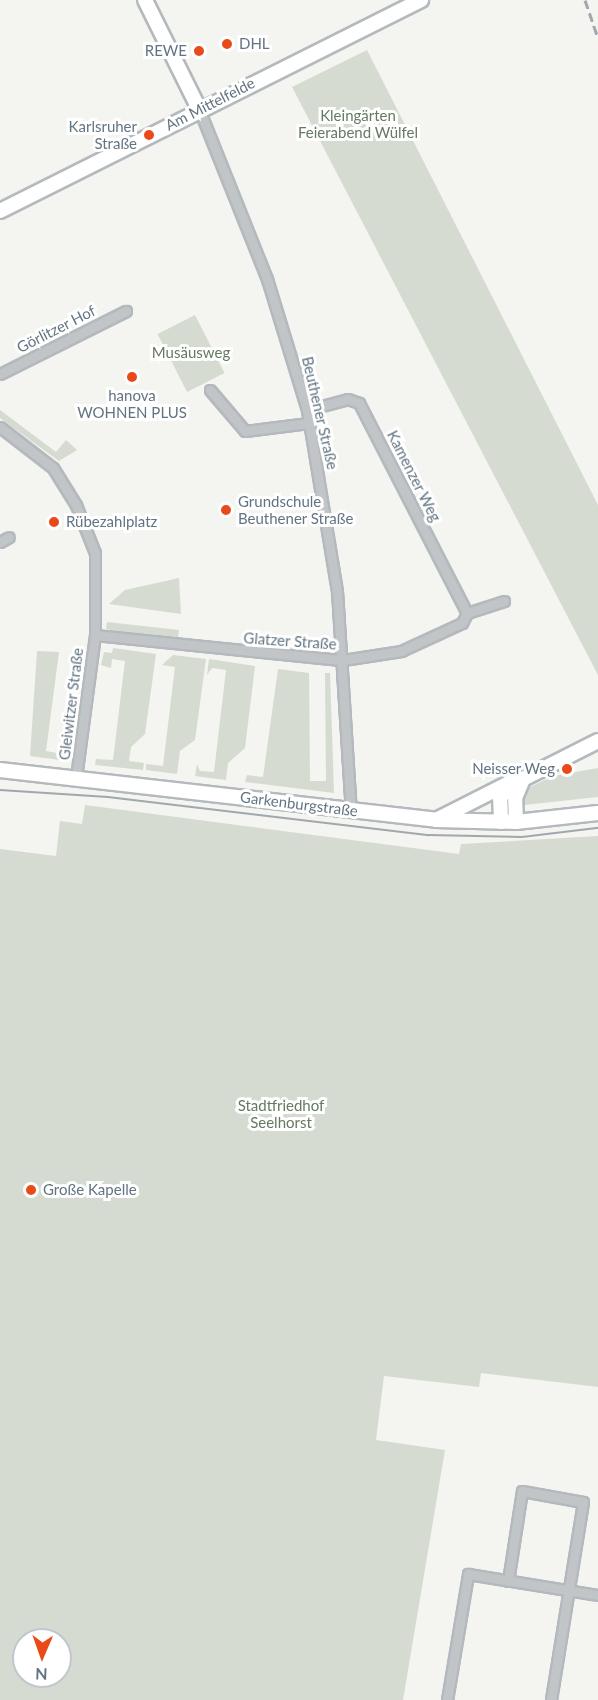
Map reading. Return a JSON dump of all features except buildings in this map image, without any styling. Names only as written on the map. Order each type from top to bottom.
[{"type":"street","points":[[145,0],[199,109]]},
{"type":"street","name":"Am Mittelfelde","points":[[0,211],[199,109],[421,0]]},
{"type":"street","name":"Beuthener Straße","points":[[199,109],[267,279],[307,410],[329,530],[342,660],[351,811]]},
{"type":"street","name":"Görlitzer Hof","points":[[0,374],[126,311]]},
{"type":"street","points":[[210,390],[245,431],[309,423]]},
{"type":"street","name":"Kamenzer Weg","points":[[307,410],[348,399],[359,403],[467,613]]},
{"type":"street","points":[[0,427],[53,468],[89,532],[98,576],[95,635]]},
{"type":"street","points":[[0,542],[9,537]]},
{"type":"street","name":"Glatzer Straße","points":[[95,635],[342,660],[401,651],[462,623],[467,613],[504,601]]},
{"type":"street","name":"Gleiwitzer Straße","points":[[76,777],[95,635]]},
{"type":"street","points":[[501,822],[502,792],[523,778],[598,741]]},
{"type":"street","name":"Garkenburgstraße","points":[[0,770],[436,820],[516,822],[598,813]]},
{"type":"street","points":[[436,820],[503,783],[523,778]]},
{"type":"street","points":[[516,822],[515,798],[523,778]]},
{"type":"street","points":[[508,1581],[522,1491],[583,1502],[551,1700]]},
{"type":"street","points":[[447,1700],[468,1574],[598,1595]]},
{"type":"green space","name":"Kleingärten Feierabend Wülfel","points":[[367,50],[598,505],[598,675],[292,87]]},
{"type":"green space","name":"Musäusweg","points":[[195,315],[225,373],[187,392],[158,334]]},
{"type":"green space","points":[[0,410],[56,452],[66,440],[77,450],[59,461],[0,418]]},
{"type":"green space","points":[[179,578],[181,614],[109,604],[125,590]]},
{"type":"green space","points":[[107,622],[179,630],[178,637],[106,629]]},
{"type":"green space","points":[[113,648],[156,654],[145,734],[131,747],[129,761],[144,763],[143,770],[95,765],[96,759],[113,760],[125,661],[112,659],[111,668],[101,665],[104,652],[112,653]]},
{"type":"green space","points":[[37,651],[59,652],[46,751],[67,755],[67,761],[30,756]]},
{"type":"green space","points":[[173,655],[206,659],[195,740],[180,751],[177,774],[146,770],[146,764],[163,766],[175,667],[162,665]]},
{"type":"green space","points":[[209,659],[255,666],[245,748],[228,763],[226,780],[195,776],[197,764],[200,771],[214,772],[226,670],[212,668],[207,675]]},
{"type":"green space","points":[[278,669],[309,673],[310,781],[326,781],[325,673],[330,673],[334,793],[245,782],[247,775],[263,777]]},
{"type":"green space","points":[[598,768],[598,797],[524,805],[521,801],[524,790],[553,776]]},
{"type":"green space","name":"Stadtfriedhof Seelhorst","points":[[85,805],[459,854],[461,844],[598,836],[598,1387],[481,1373],[479,1387],[384,1376],[376,1440],[445,1450],[403,1700],[0,1700],[0,849],[56,856],[60,821],[82,824]]},
{"type":"tram line","points":[[0,790],[108,797],[429,835],[522,837],[598,828]]},
{"type":"railway","points":[[585,0],[598,38]]},
{"type":"place","name":"DHL","points":[[227,44]]},
{"type":"place","name":"REWE","points":[[199,51]]},
{"type":"place","name":"Karlsruher Straße","points":[[149,135]]},
{"type":"place","name":"hanova WOHNEN PLUS","points":[[132,377]]},
{"type":"place","name":"Grundschule Beuthener Straße","points":[[226,510]]},
{"type":"place","name":"Rübezahlplatz","points":[[54,522]]},
{"type":"place","name":"Neisser Weg","points":[[567,769]]},
{"type":"place","name":"Große Kapelle","points":[[31,1190]]}]
